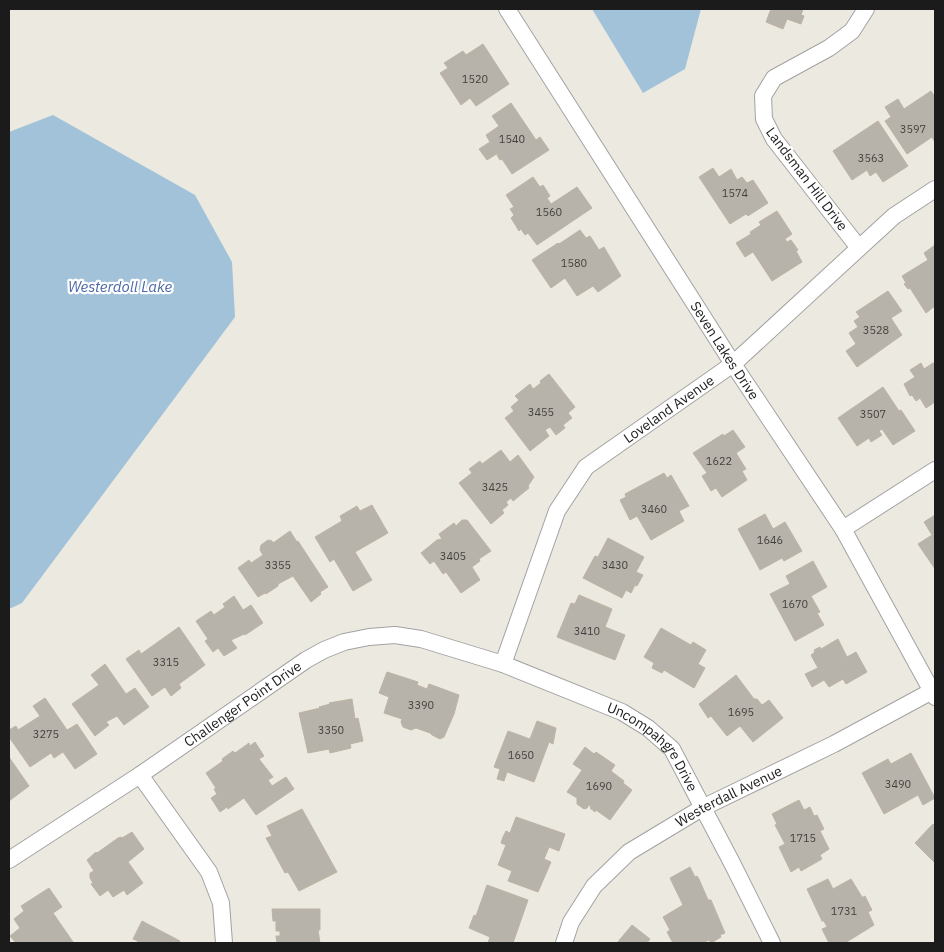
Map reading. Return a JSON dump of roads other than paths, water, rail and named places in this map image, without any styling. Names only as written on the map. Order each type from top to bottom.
[{"type":"street","name":"Seven Lakes Drive","points":[[507,9],[733,364],[843,529],[934,694]]},
{"type":"street","name":"Landsman Hill Drive","points":[[859,248],[774,139],[764,119],[763,96],[774,78],[829,48],[852,31],[866,9]]},
{"type":"street","name":"Loveland Avenue","points":[[503,664],[557,511],[586,467],[733,364],[894,216],[935,189]]},
{"type":"street","points":[[843,529],[935,470]]},
{"type":"street","name":"Challenger Point Drive","points":[[9,860],[140,775],[306,660],[344,642],[369,637],[395,635],[421,639],[503,664]]},
{"type":"street","name":"Uncompahgre Drive","points":[[503,664],[622,712],[648,728],[672,749],[772,943]]},
{"type":"street","name":"Westerdall Avenue","points":[[564,943],[571,922],[594,886],[628,852],[702,808],[934,694]]},
{"type":"street","points":[[140,775],[209,872],[221,903],[224,943]]},
{"type":"water","points":[[592,9],[701,9],[685,69],[643,93]]},
{"type":"water","name":"Westerdoll Lake","points":[[53,115],[195,195],[232,262],[235,317],[22,603],[9,609],[9,132]]}]
